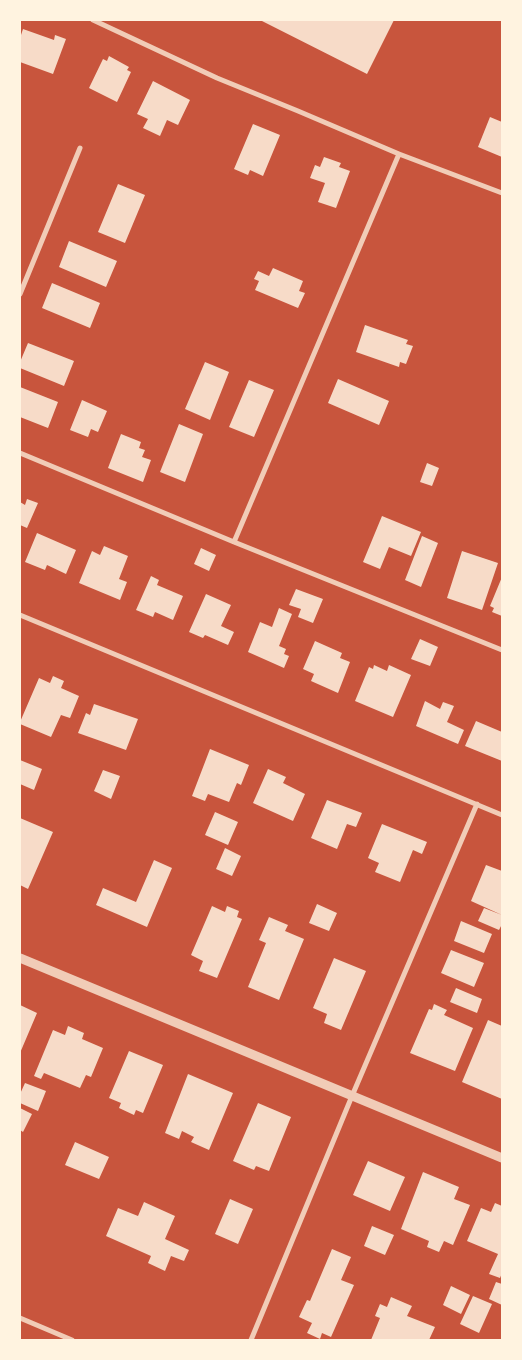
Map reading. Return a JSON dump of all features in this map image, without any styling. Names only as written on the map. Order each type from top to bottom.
[{"type":"street","points":[[93,20],[218,78],[399,154],[502,192]]},
{"type":"street","points":[[20,294],[80,148]]},
{"type":"street","points":[[234,542],[399,154]]},
{"type":"street","points":[[20,454],[502,650]]},
{"type":"street","points":[[20,615],[502,815]]},
{"type":"street","points":[[251,1340],[352,1096],[477,804]]},
{"type":"street","points":[[20,958],[502,1158]]},
{"type":"street","points":[[20,1318],[72,1340]]},
{"type":"building","points":[[260,20],[394,20],[367,74]]},
{"type":"building","points":[[23,29],[54,40],[55,35],[66,39],[53,74],[20,62],[20,38]]},
{"type":"building","points":[[109,56],[129,67],[127,70],[131,72],[117,102],[89,88],[103,59],[107,61]]},
{"type":"building","points":[[153,81],[190,100],[178,125],[167,120],[160,136],[143,128],[148,119],[137,114]]},
{"type":"building","points":[[490,117],[502,122],[502,157],[478,147]]},
{"type":"building","points":[[253,124],[280,135],[263,176],[250,170],[248,175],[234,169]]},
{"type":"building","points":[[324,157],[341,163],[339,167],[350,171],[336,208],[318,202],[325,183],[310,178],[315,165],[320,167]]},
{"type":"building","points":[[118,184],[145,195],[125,243],[98,232]]},
{"type":"building","points":[[69,241],[117,261],[106,287],[59,267]]},
{"type":"building","points":[[273,268],[303,281],[299,291],[305,293],[298,308],[255,290],[259,281],[254,279],[258,271],[269,276]]},
{"type":"building","points":[[52,283],[100,303],[90,328],[42,308]]},
{"type":"building","points":[[365,325],[408,340],[406,344],[413,346],[406,364],[400,362],[399,367],[356,352]]},
{"type":"building","points":[[28,343],[74,361],[64,386],[20,368],[20,362]]},
{"type":"building","points":[[205,362],[229,372],[210,420],[185,409]]},
{"type":"building","points":[[338,379],[389,401],[379,425],[328,403]]},
{"type":"building","points":[[249,380],[274,390],[254,437],[229,427]]},
{"type":"building","points":[[20,387],[58,402],[48,428],[20,417]]},
{"type":"building","points":[[82,400],[107,411],[98,432],[91,429],[88,437],[70,430]]},
{"type":"building","points":[[179,424],[203,434],[185,482],[160,472]]},
{"type":"building","points":[[121,434],[141,442],[139,448],[145,450],[142,457],[151,460],[143,482],[108,468]]},
{"type":"building","points":[[427,463],[439,468],[432,486],[420,482]]},
{"type":"building","points":[[27,499],[38,503],[27,528],[20,525],[20,502],[25,505]]},
{"type":"building","points":[[382,516],[421,532],[411,556],[389,547],[380,569],[363,562]]},
{"type":"building","points":[[37,533],[76,550],[66,574],[47,565],[45,570],[25,562]]},
{"type":"building","points":[[422,536],[438,543],[421,587],[405,580]]},
{"type":"building","points":[[104,546],[128,556],[119,579],[127,582],[120,600],[79,583],[92,551],[100,555]]},
{"type":"building","points":[[201,548],[216,555],[209,571],[194,564]]},
{"type":"building","points":[[462,551],[498,563],[482,610],[447,598]]},
{"type":"building","points":[[151,576],[159,580],[157,585],[183,596],[173,620],[155,612],[153,617],[136,610]]},
{"type":"building","points":[[502,577],[502,616],[492,612],[494,608],[490,606]]},
{"type":"building","points":[[296,589],[323,599],[313,623],[298,617],[301,609],[289,605]]},
{"type":"building","points":[[206,594],[231,605],[221,626],[234,632],[228,645],[205,635],[203,638],[189,632]]},
{"type":"building","points":[[279,608],[292,614],[279,646],[286,649],[284,654],[289,656],[284,668],[248,652],[260,622],[272,627]]},
{"type":"building","points":[[420,639],[438,647],[430,666],[411,659]]},
{"type":"building","points":[[315,641],[342,653],[340,658],[350,662],[338,693],[311,681],[314,674],[303,669]]},
{"type":"building","points":[[374,665],[387,671],[389,665],[411,675],[393,717],[355,701],[369,667],[373,669]]},
{"type":"building","points":[[53,676],[64,681],[61,688],[79,696],[70,718],[61,715],[51,737],[20,724],[20,722],[39,678],[50,683]]},
{"type":"building","points":[[425,701],[440,709],[443,702],[454,706],[447,722],[464,730],[458,744],[416,726]]},
{"type":"building","points":[[94,704],[138,719],[126,750],[78,733],[86,713],[90,715]]},
{"type":"building","points":[[476,721],[502,732],[502,761],[465,746]]},
{"type":"building","points":[[210,749],[249,765],[241,785],[237,783],[229,802],[208,794],[205,801],[192,796]]},
{"type":"building","points":[[20,760],[42,769],[34,790],[20,784]]},
{"type":"building","points":[[268,769],[286,777],[283,783],[305,794],[293,821],[253,803]]},
{"type":"building","points":[[103,770],[120,776],[111,799],[94,791]]},
{"type":"building","points":[[327,800],[362,813],[356,827],[347,824],[337,849],[311,838]]},
{"type":"building","points":[[215,812],[238,822],[228,845],[205,835]]},
{"type":"building","points":[[20,818],[53,832],[28,889],[20,885]]},
{"type":"building","points":[[382,824],[427,842],[422,854],[413,850],[400,882],[375,872],[379,863],[368,858]]},
{"type":"building","points":[[225,848],[241,856],[232,876],[216,869]]},
{"type":"building","points":[[154,860],[172,868],[147,927],[96,905],[103,888],[136,902]]},
{"type":"building","points":[[486,865],[502,871],[502,915],[471,901]]},
{"type":"building","points":[[317,904],[337,913],[329,931],[309,923]]},
{"type":"building","points":[[212,906],[225,912],[227,906],[239,911],[237,917],[242,919],[217,978],[199,971],[203,961],[191,955]]},
{"type":"building","points":[[484,908],[502,915],[502,924],[499,930],[478,921]]},
{"type":"building","points":[[269,917],[288,925],[285,931],[304,939],[279,1000],[248,987],[266,943],[259,940]]},
{"type":"building","points":[[461,921],[492,934],[484,953],[454,941]]},
{"type":"building","points":[[451,950],[484,963],[474,987],[441,973]]},
{"type":"building","points":[[334,958],[366,971],[341,1030],[324,1023],[327,1014],[313,1008]]},
{"type":"building","points":[[456,988],[482,999],[477,1013],[450,1002]]},
{"type":"building","points":[[434,1004],[447,1010],[444,1015],[473,1028],[455,1071],[410,1053],[429,1009],[432,1010]]},
{"type":"building","points":[[20,1005],[37,1013],[20,1053]]},
{"type":"building","points":[[488,1020],[502,1026],[502,1099],[462,1082]]},
{"type":"building","points":[[68,1026],[84,1033],[82,1039],[103,1048],[91,1077],[86,1075],[80,1088],[44,1073],[41,1079],[34,1076],[53,1030],[65,1035]]},
{"type":"building","points":[[129,1051],[163,1065],[143,1113],[136,1110],[134,1115],[119,1108],[121,1103],[109,1098]]},
{"type":"building","points":[[188,1074],[233,1093],[209,1150],[191,1142],[194,1137],[182,1131],[179,1139],[165,1133]]},
{"type":"building","points":[[25,1083],[46,1091],[38,1111],[20,1103],[20,1094]]},
{"type":"building","points":[[258,1103],[291,1117],[269,1171],[256,1166],[254,1170],[233,1161]]},
{"type":"building","points":[[20,1108],[32,1114],[23,1132],[20,1130]]},
{"type":"building","points":[[75,1142],[109,1157],[99,1179],[65,1165]]},
{"type":"building","points":[[368,1161],[405,1177],[390,1211],[353,1195]]},
{"type":"building","points":[[423,1172],[459,1187],[454,1199],[470,1205],[453,1245],[444,1241],[439,1252],[427,1247],[429,1241],[401,1229]]},
{"type":"building","points":[[230,1199],[253,1209],[238,1244],[215,1234]]},
{"type":"building","points":[[144,1202],[175,1216],[165,1239],[189,1250],[184,1261],[171,1256],[165,1271],[148,1263],[151,1256],[106,1236],[118,1208],[138,1216]]},
{"type":"building","points":[[495,1203],[502,1206],[502,1273],[500,1278],[489,1274],[498,1254],[467,1241],[481,1208],[491,1212]]},
{"type":"building","points":[[372,1226],[394,1235],[385,1255],[364,1246]]},
{"type":"building","points":[[332,1249],[351,1257],[341,1280],[354,1285],[331,1337],[322,1333],[320,1339],[307,1333],[312,1323],[299,1317],[307,1300],[310,1301]]},
{"type":"building","points":[[496,1282],[502,1284],[502,1305],[489,1299]]},
{"type":"building","points":[[451,1286],[470,1295],[461,1314],[443,1305]]},
{"type":"building","points":[[473,1296],[492,1304],[479,1333],[460,1324]]},
{"type":"building","points":[[391,1297],[412,1306],[407,1316],[435,1327],[429,1340],[371,1340],[380,1318],[375,1316],[380,1304],[387,1307]]}]
